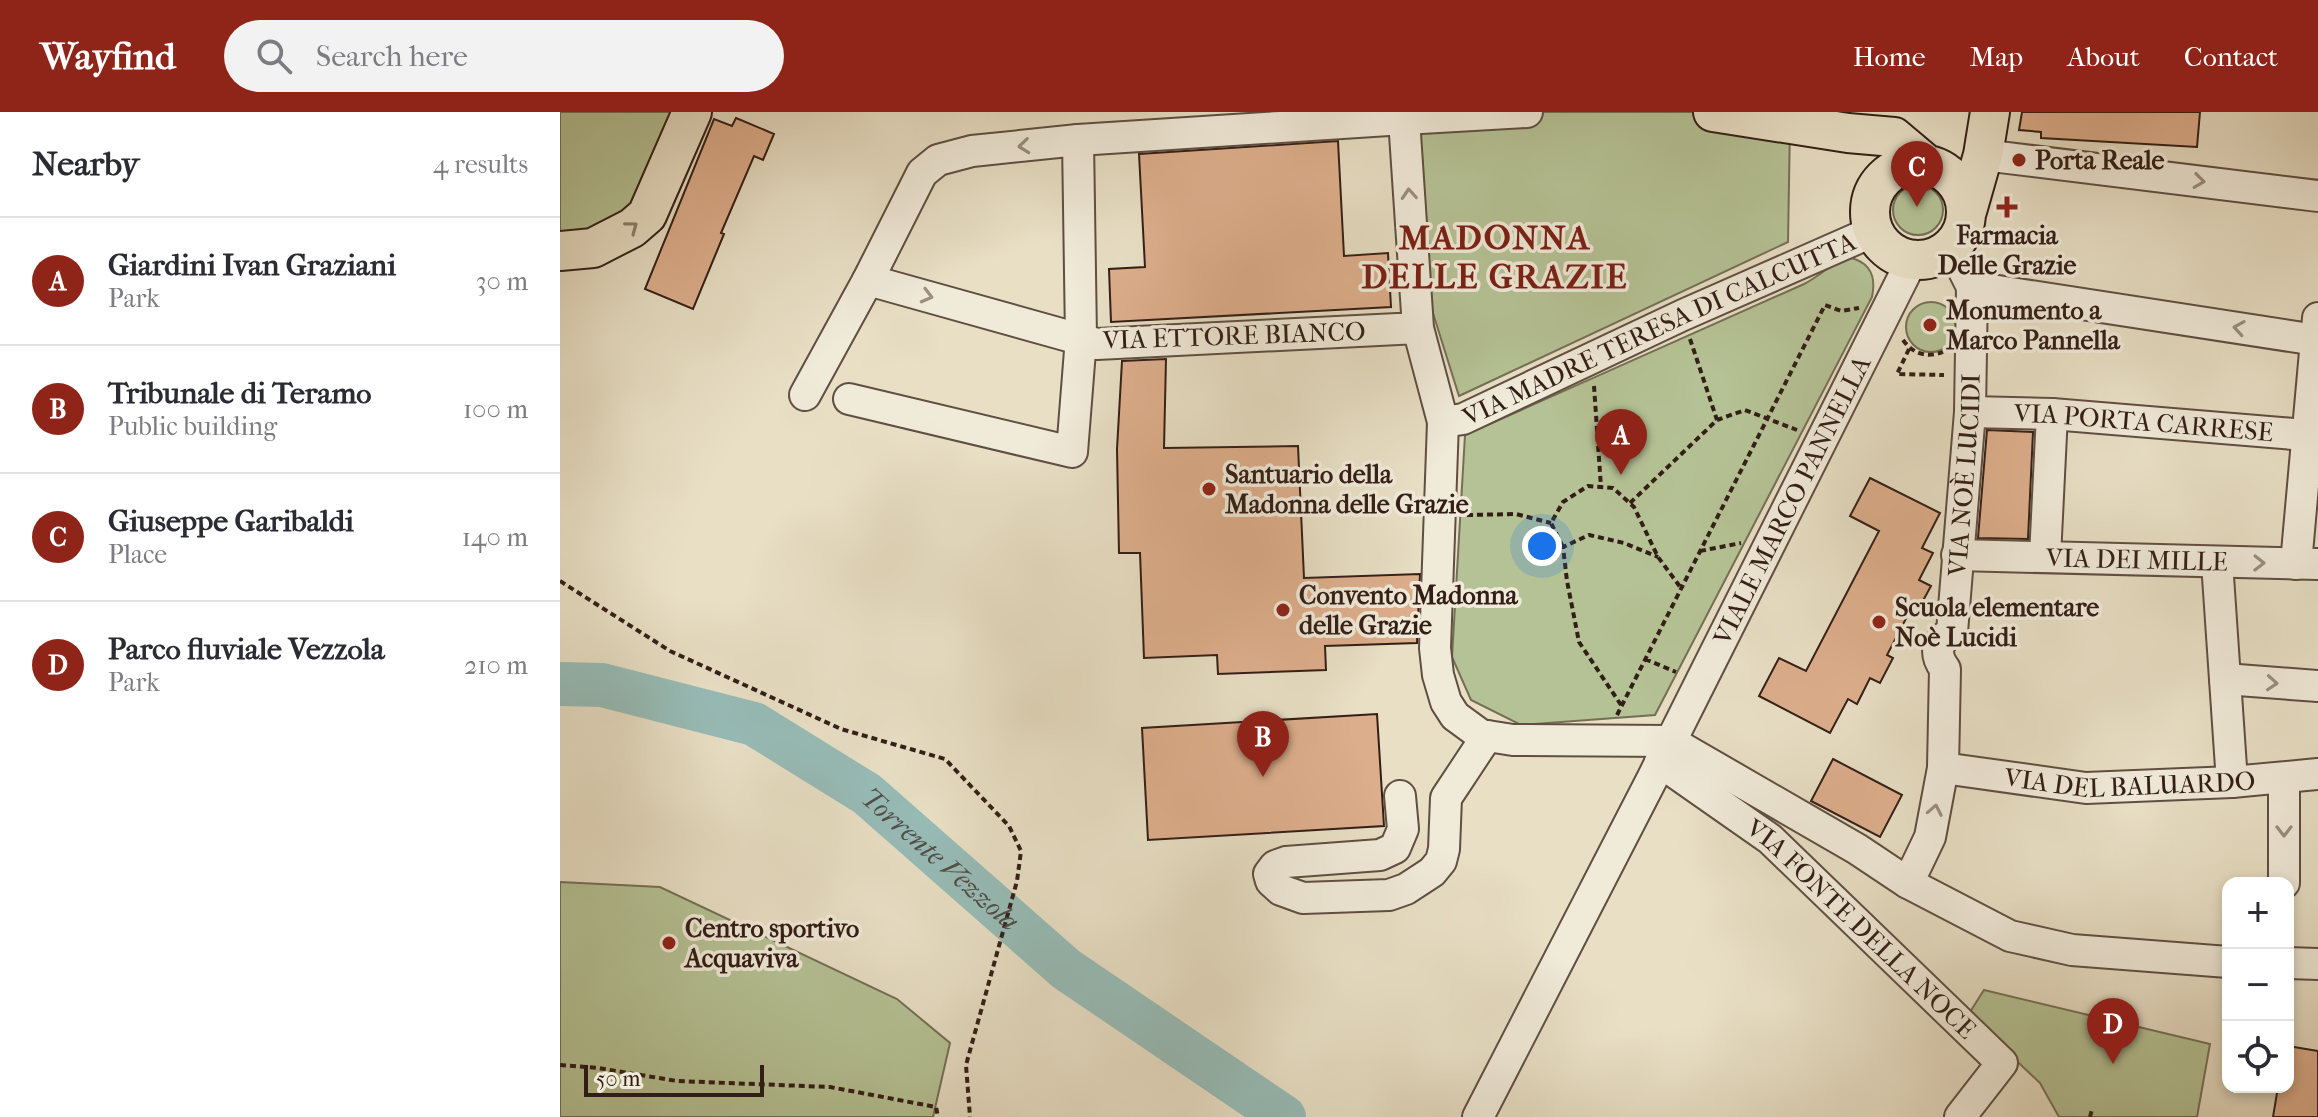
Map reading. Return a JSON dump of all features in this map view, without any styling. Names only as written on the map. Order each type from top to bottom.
[{"type":"main road","points":[[560,251],[593,248],[632,228],[647,215],[692,112]]},
{"type":"main road","points":[[1713,112],[1848,133],[1947,143],[1981,131]]},
{"type":"main road","points":[[1981,131],[1963,231],[1952,247],[1933,258],[1912,260],[1889,250],[1874,231],[1870,209],[1880,183],[1896,169],[1906,165],[1934,167],[1981,131]]},
{"type":"main road","points":[[1848,133],[1870,153],[1880,183]]},
{"type":"main road","points":[[1894,137],[1960,187],[1967,211]]},
{"type":"street","points":[[805,395],[922,173],[938,160],[972,151],[1078,140],[1527,112]]},
{"type":"street","points":[[1404,119],[1418,328],[1443,422],[1435,648],[1438,675],[1446,702],[1455,716],[1466,726],[1487,736],[1529,740],[1606,738],[1857,849],[1908,883],[2010,936],[2072,950],[2222,962]]},
{"type":"street","points":[[1981,131],[2318,196]]},
{"type":"street","points":[[849,399],[1072,452],[1081,338],[1078,140]]},
{"type":"street","name":"VIA MADRE TERESA DI CALCUTTA","points":[[1443,422],[1463,419],[1683,315],[1874,231]]},
{"type":"street","name":"VIA NOÈ LUCIDI","points":[[1908,883],[1930,837],[1943,768],[1945,669],[1930,647],[1952,632],[1970,412],[1972,287],[1952,247]]},
{"type":"street","name":"VIALE MARCO PANNELLA","points":[[1478,1117],[1661,761],[1912,260]]},
{"type":"street","name":"VIA ETTORE BIANCO","points":[[868,280],[1097,344],[1418,328]]},
{"type":"street","points":[[1972,287],[2317,329],[2307,564]]},
{"type":"street","name":"VIA PORTA CARRESE","points":[[1970,412],[2052,414],[2313,435]]},
{"type":"street","points":[[2045,557],[2052,414]]},
{"type":"street","name":"VIA DEI MILLE","points":[[1957,555],[2307,564]]},
{"type":"street","points":[[2217,562],[2232,782]]},
{"type":"street","points":[[2225,679],[2318,686]]},
{"type":"street","points":[[1400,796],[1403,829],[1395,848],[1380,855],[1286,862],[1275,866],[1269,874],[1271,881],[1281,890],[1303,898],[1389,895],[1406,889],[1432,872],[1441,861],[1444,849],[1446,798],[1487,736]]},
{"type":"street","name":"VIA FONTE DELLA NOCE","points":[[1661,761],[1770,839],[2002,1063],[1960,1117]]},
{"type":"street","name":"VIA DEL BALUARDO","points":[[1943,768],[2086,788],[2284,779],[2318,774]]},
{"type":"street","points":[[2284,779],[2284,877]]},
{"type":"street","points":[[2294,963],[2318,964]]},
{"type":"path","points":[[1606,738],[1825,305]]},
{"type":"path","points":[[1683,315],[1717,420]]},
{"type":"path","points":[[1948,349],[1929,355],[1909,349],[1897,374],[1971,376]]},
{"type":"path","points":[[1593,360],[1601,487]]},
{"type":"path","points":[[1630,503],[1717,420],[1745,410],[1802,433]]},
{"type":"path","points":[[1551,523],[1563,502],[1588,486],[1613,488],[1630,503],[1658,557],[1681,588]]},
{"type":"path","points":[[1440,515],[1516,514],[1551,523],[1563,547],[1579,642],[1622,705]]},
{"type":"path","points":[[1563,547],[1589,535],[1624,543],[1658,557]]},
{"type":"path","points":[[1700,551],[1745,543]]},
{"type":"path","points":[[560,581],[670,651],[841,729],[945,759],[1009,826],[1021,851],[1017,881],[966,1065],[967,1117]]},
{"type":"path","points":[[1645,659],[1677,673]]},
{"type":"path","points":[[560,1065],[677,1081],[830,1087],[936,1107],[938,1117]]},
{"type":"path","points":[[2090,1117],[2092,1109]]},
{"type":"green space","points":[[560,112],[692,112],[647,215],[560,251]]},
{"type":"green space","points":[[1527,112],[1713,112],[1790,124],[1788,242],[1459,396],[1432,310],[1416,310],[1404,119]]},
{"type":"green space","points":[[1918,185],[1936,192],[1943,210],[1936,228],[1918,235],[1900,228],[1893,210],[1900,192]]},
{"type":"green space","points":[[1852,258],[1864,264],[1871,273],[1872,297],[1655,715],[1521,725],[1471,700],[1452,657],[1465,435],[1804,284],[1833,265]]},
{"type":"green space","points":[[1931,302],[1949,309],[1956,327],[1949,345],[1931,352],[1913,345],[1906,327],[1913,309]]},
{"type":"green space","name":"Centro sportivo Acquaviva","points":[[560,882],[660,887],[897,999],[950,1043],[933,1117],[560,1117]]},
{"type":"green space","points":[[1984,990],[2210,1044],[2197,1117],[2059,1117],[2040,1083],[1968,1015]]},
{"type":"building","points":[[2022,112],[2200,112],[2197,147],[2041,138],[2041,132],[2019,130]]},
{"type":"building","points":[[736,118],[774,134],[763,160],[754,156],[693,309],[645,289],[714,119],[732,126]]},
{"type":"building","points":[[1338,141],[1344,256],[1388,253],[1391,307],[1111,322],[1109,269],[1145,267],[1139,154]]},
{"type":"building","name":"Convento Madonna delle Grazie","points":[[1166,359],[1164,448],[1298,446],[1304,578],[1420,574],[1417,643],[1325,646],[1326,670],[1218,674],[1217,655],[1144,658],[1140,553],[1119,553],[1117,449],[1122,361]]},
{"type":"building","points":[[1987,430],[2033,432],[2028,539],[1978,538]]},
{"type":"building","points":[[1870,478],[1940,513],[1922,548],[1933,553],[1919,580],[1931,586],[1918,610],[1912,607],[1887,655],[1893,658],[1880,683],[1870,678],[1857,704],[1848,699],[1830,733],[1759,696],[1779,658],[1806,671],[1879,531],[1850,516]]},
{"type":"building","points":[[1377,714],[1384,826],[1148,840],[1142,728]]},
{"type":"building","points":[[1833,759],[1902,795],[1880,837],[1811,801]]},
{"type":"building","points":[[2294,1047],[2318,1051],[2318,1117],[2273,1117],[2277,1093],[2294,1093]]},
{"type":"waterway","name":"Torrente Vezzola","points":[[560,684],[602,685],[754,724],[867,794],[1066,969],[1284,1117]]},
{"type":"place","name":"Porta Reale","points":[[2019,160]]},
{"type":"place","name":"Giuseppe Garibaldi","points":[[1917,207]]},
{"type":"place","name":"Farmacia Delle Grazie","points":[[2007,207]]},
{"type":"place","name":"Monumento a Marco Pannella","points":[[1930,325]]},
{"type":"place","name":"Giardini Ivan Graziani","points":[[1621,475]]},
{"type":"place","name":"Santuario della Madonna delle Grazie","points":[[1209,489]]},
{"type":"place","name":"Convento Madonna delle Grazie","points":[[1283,610]]},
{"type":"place","name":"Scuola elementare Noè Lucidi","points":[[1879,622]]},
{"type":"place","name":"Tribunale di Teramo","points":[[1263,777]]},
{"type":"place","name":"Centro sportivo Acquaviva","points":[[669,943]]},
{"type":"place","name":"Parco fluviale Vezzola","points":[[2113,1064]]},
{"type":"district","name":"MADONNA DELLE GRAZIE","points":[[1495,258]]}]
